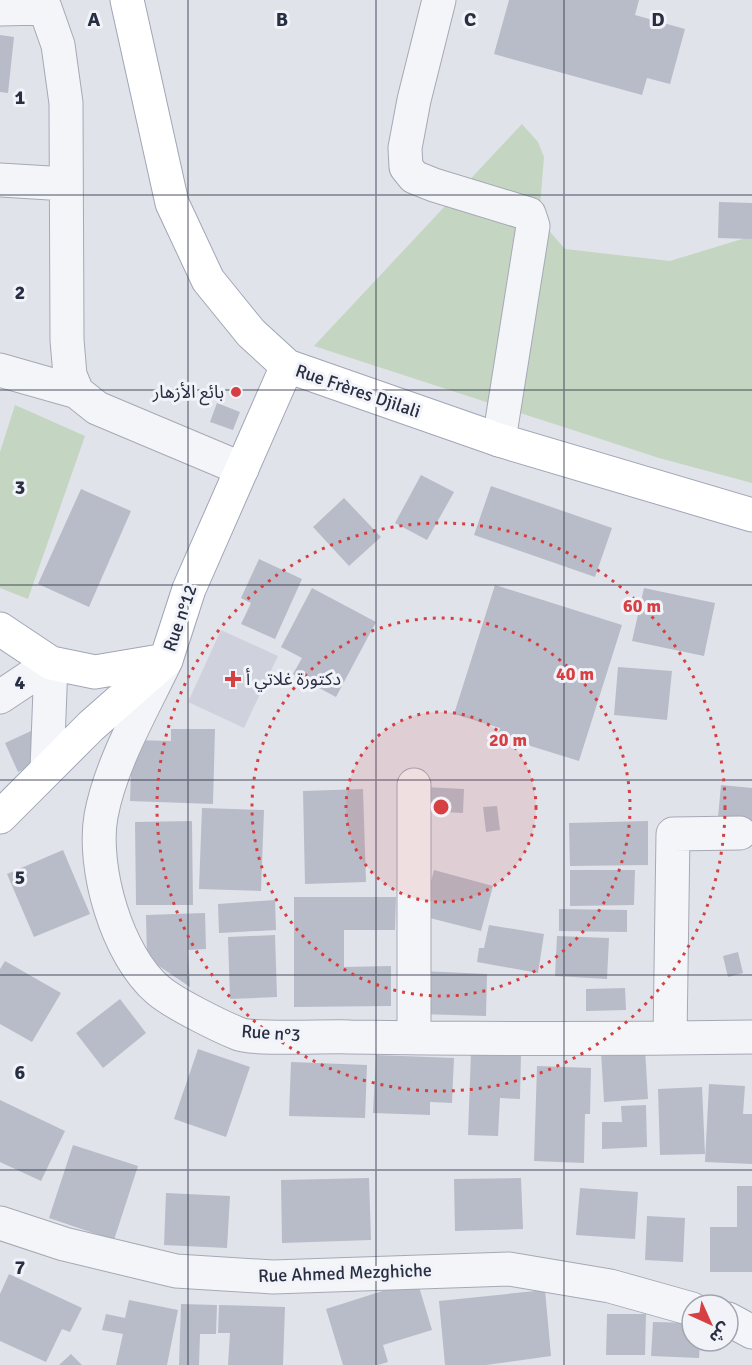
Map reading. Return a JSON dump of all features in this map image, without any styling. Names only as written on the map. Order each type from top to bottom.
[{"type":"main road","name":"Rue Frères Djilali","points":[[127,0],[172,203],[208,280],[251,333],[287,366],[499,440],[752,515]]},
{"type":"main road","name":"Rue n°12","points":[[0,817],[47,769],[166,660],[189,589],[287,366]]},
{"type":"main road","points":[[0,629],[51,663],[94,672],[166,660]]},
{"type":"street","points":[[439,0],[414,100],[405,148],[406,167],[414,177],[434,185],[529,214],[533,226],[499,440]]},
{"type":"street","points":[[0,9],[45,8],[58,45],[66,103],[67,340],[70,375],[76,392]]},
{"type":"street","points":[[0,180],[66,184]]},
{"type":"street","points":[[0,370],[76,392],[98,408],[242,469]]},
{"type":"street","name":"Rue n°3","points":[[166,660],[114,774],[101,817],[100,849],[103,886],[117,926],[136,964],[158,991],[241,1035],[414,1038],[752,1037]]},
{"type":"street","points":[[0,697],[51,663]]},
{"type":"street","points":[[47,769],[51,663]]},
{"type":"street","points":[[414,785],[414,1038]]},
{"type":"street","points":[[670,1038],[673,834],[740,833]]},
{"type":"street","name":"Rue Ahmed Mezghiche","points":[[0,1223],[64,1244],[176,1271],[273,1277],[509,1269],[610,1286],[680,1306]]},
{"type":"shaded area","name":"دكتورة غلاتي أ","points":[[221,630],[278,656],[244,728],[188,702]]},
{"type":"green space","points":[[522,124],[538,142],[544,157],[539,219],[565,249],[670,261],[752,236],[752,483],[659,458],[314,346]]},
{"type":"green space","points":[[15,405],[85,436],[28,599],[0,588],[0,452]]},
{"type":"building","points":[[509,0],[639,0],[635,15],[685,29],[670,84],[647,78],[642,95],[494,54]]},
{"type":"building","points":[[0,35],[14,37],[8,93],[0,92]]},
{"type":"building","points":[[719,202],[752,203],[752,239],[718,238]]},
{"type":"building","points":[[217,403],[240,412],[233,430],[210,422]]},
{"type":"building","points":[[421,475],[454,492],[427,540],[395,523]]},
{"type":"building","points":[[491,486],[612,528],[595,577],[474,535]]},
{"type":"building","points":[[81,489],[131,511],[89,607],[38,584]]},
{"type":"building","points":[[344,498],[381,537],[349,566],[313,527]]},
{"type":"building","points":[[259,559],[302,579],[275,639],[241,624],[251,603],[241,598]]},
{"type":"building","points":[[495,585],[622,625],[579,761],[498,736],[500,728],[454,714]]},
{"type":"building","points":[[312,588],[376,622],[336,697],[293,674],[302,658],[281,647]]},
{"type":"building","points":[[644,588],[715,603],[704,656],[632,641]]},
{"type":"building","points":[[618,667],[672,671],[667,720],[614,715]]},
{"type":"building","points":[[171,729],[215,729],[213,804],[130,801],[132,740],[171,741]]},
{"type":"building","points":[[31,731],[44,760],[18,772],[5,743]]},
{"type":"building","points":[[721,785],[752,788],[752,831],[717,828]]},
{"type":"building","points":[[425,787],[464,789],[463,813],[424,811]]},
{"type":"building","points":[[363,789],[366,882],[305,884],[303,791]]},
{"type":"building","points":[[497,806],[500,830],[486,832],[483,807]]},
{"type":"building","points":[[202,808],[264,810],[261,891],[199,889]]},
{"type":"building","points":[[192,821],[193,905],[136,905],[135,822]]},
{"type":"building","points":[[648,821],[648,865],[570,866],[569,823]]},
{"type":"building","points":[[63,850],[90,914],[34,937],[7,874]]},
{"type":"building","points":[[434,870],[493,886],[481,931],[422,916]]},
{"type":"building","points":[[570,870],[635,870],[634,905],[570,906]]},
{"type":"building","points":[[294,897],[396,897],[395,930],[344,930],[344,967],[391,966],[391,1006],[294,1007]]},
{"type":"building","points":[[275,900],[276,930],[219,933],[218,904]]},
{"type":"building","points":[[559,909],[627,910],[627,932],[559,931]]},
{"type":"building","points":[[205,913],[206,949],[188,950],[190,987],[147,958],[146,915]]},
{"type":"building","points":[[489,925],[544,934],[538,973],[477,962],[479,948],[484,948]]},
{"type":"building","points":[[275,935],[277,997],[230,999],[228,937]]},
{"type":"building","points":[[557,936],[609,938],[607,979],[555,976]]},
{"type":"building","points":[[738,952],[743,973],[728,977],[723,956]]},
{"type":"building","points":[[5,961],[61,993],[32,1042],[0,1024],[0,969]]},
{"type":"building","points":[[422,971],[487,974],[486,1016],[420,1014]]},
{"type":"building","points":[[625,988],[626,1010],[586,1011],[586,989]]},
{"type":"building","points":[[120,999],[146,1033],[103,1068],[76,1033]]},
{"type":"building","points":[[198,1049],[250,1067],[226,1137],[174,1119]]},
{"type":"building","points":[[645,1049],[648,1099],[604,1102],[601,1052]]},
{"type":"building","points":[[471,1052],[521,1054],[520,1099],[500,1098],[498,1136],[468,1135]]},
{"type":"building","points":[[376,1055],[454,1058],[452,1103],[430,1102],[430,1115],[373,1113]]},
{"type":"building","points":[[291,1062],[367,1065],[365,1118],[289,1116]]},
{"type":"building","points":[[537,1066],[591,1068],[590,1114],[585,1114],[584,1163],[534,1161]]},
{"type":"building","points":[[709,1084],[745,1086],[743,1114],[752,1114],[752,1164],[705,1162]]},
{"type":"building","points":[[702,1087],[705,1154],[660,1155],[658,1089]]},
{"type":"building","points":[[0,1100],[65,1131],[41,1181],[0,1162]]},
{"type":"building","points":[[646,1105],[647,1147],[602,1149],[602,1122],[622,1122],[621,1106]]},
{"type":"building","points":[[73,1145],[138,1166],[114,1240],[49,1218]]},
{"type":"building","points":[[369,1178],[371,1240],[282,1243],[281,1180]]},
{"type":"building","points":[[521,1178],[523,1229],[455,1231],[454,1179]]},
{"type":"building","points":[[737,1186],[752,1186],[752,1272],[710,1272],[710,1227],[737,1227]]},
{"type":"building","points":[[580,1188],[638,1192],[635,1239],[576,1235]]},
{"type":"building","points":[[166,1193],[230,1196],[227,1248],[164,1245]]},
{"type":"building","points":[[647,1216],[685,1218],[683,1262],[645,1260]]},
{"type":"building","points":[[9,1274],[82,1308],[70,1332],[62,1329],[46,1362],[0,1341],[0,1294]]},
{"type":"building","points":[[417,1280],[432,1330],[383,1345],[388,1362],[378,1365],[343,1365],[326,1309]]},
{"type":"building","points":[[545,1290],[551,1356],[486,1365],[445,1365],[439,1301]]},
{"type":"building","points":[[129,1300],[178,1310],[167,1365],[116,1365],[123,1334],[102,1330],[106,1314],[125,1318]]},
{"type":"building","points":[[181,1304],[217,1305],[216,1334],[200,1334],[199,1365],[179,1365]]},
{"type":"building","points":[[219,1305],[285,1307],[283,1365],[228,1365],[230,1333],[218,1333]]},
{"type":"building","points":[[607,1314],[646,1314],[645,1355],[606,1355]]},
{"type":"building","points":[[653,1322],[680,1323],[680,1353],[699,1353],[699,1358],[651,1356]]},
{"type":"building","points":[[71,1354],[82,1365],[59,1365]]},
{"type":"place","name":"بائع الأزهار","points":[[236,392]]},
{"type":"place","name":"دكتورة غلاتي أ","points":[[233,679]]}]
